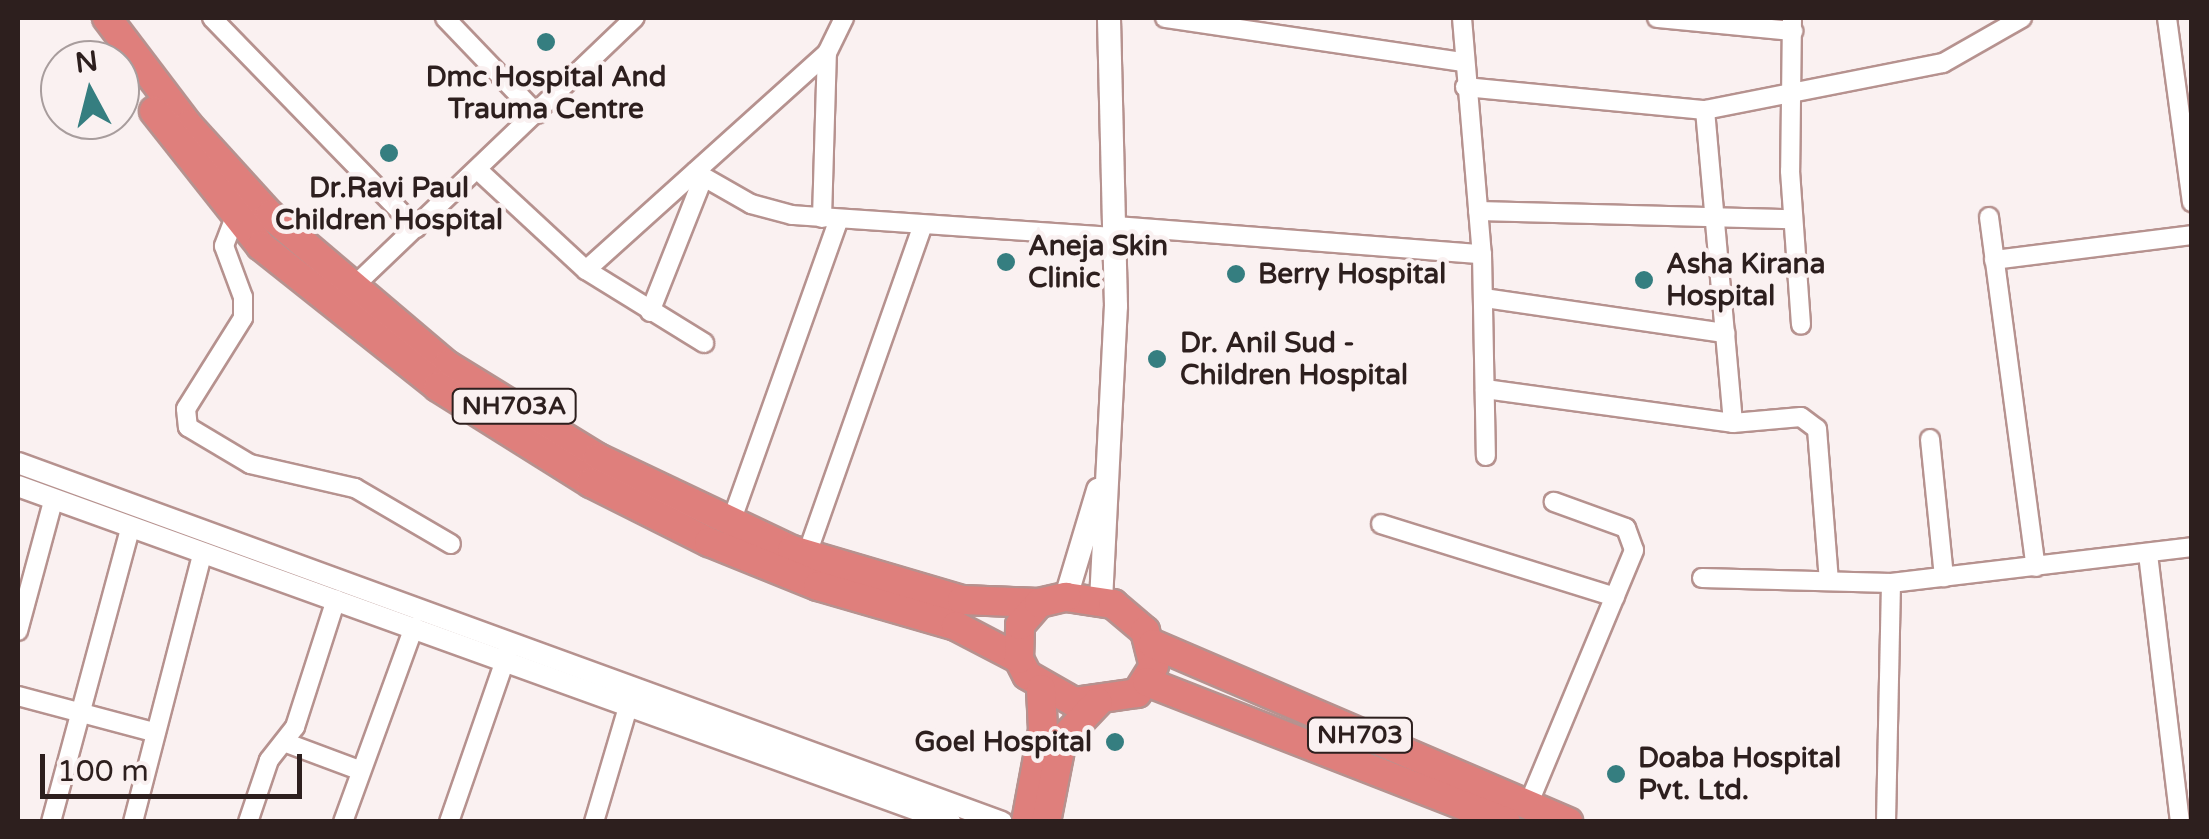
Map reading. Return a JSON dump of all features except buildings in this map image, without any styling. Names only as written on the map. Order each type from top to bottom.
[{"type":"highway","points":[[84,18],[100,40]]},
{"type":"highway","name":"NH703A","points":[[107,18],[212,151],[352,288],[447,364],[581,448],[731,522],[807,554],[962,600],[1053,600]]},
{"type":"highway","name":"NH703A","points":[[140,93],[261,246],[438,387],[591,484],[709,542],[818,586],[956,626],[1019,658]]},
{"type":"highway","points":[[1026,822],[1043,730],[1040,688],[1019,658],[1020,626],[1053,600]]},
{"type":"highway","name":"NH703","points":[[1053,600],[1101,601],[1136,619],[1153,644],[1517,813]]},
{"type":"highway","points":[[1040,688],[1074,702],[1098,702],[1137,693],[1147,682],[1153,644]]},
{"type":"highway","name":"NH703","points":[[1147,682],[1517,813],[1568,822]]},
{"type":"highway","points":[[1046,822],[1062,740],[1098,702]]},
{"type":"main road","points":[[1101,601],[1110,453],[1114,232],[1109,18]]},
{"type":"main road","points":[[1053,600],[1110,453]]},
{"type":"street","points":[[212,18],[416,228]]},
{"type":"street","points":[[445,18],[536,114]]},
{"type":"street","points":[[352,288],[479,171],[635,18]]},
{"type":"street","points":[[586,270],[699,175],[826,53],[844,18]]},
{"type":"street","points":[[1166,18],[1464,62]]},
{"type":"street","points":[[1462,18],[1482,254],[1486,456]]},
{"type":"street","points":[[1657,18],[1792,24],[1792,219],[1802,325]]},
{"type":"street","points":[[1465,87],[1705,110],[1792,96],[1943,63],[2022,18]]},
{"type":"street","points":[[2167,18],[2192,202]]},
{"type":"street","points":[[731,522],[830,220],[826,53]]},
{"type":"street","points":[[1705,110],[1733,423]]},
{"type":"street","points":[[479,171],[586,270],[704,343]]},
{"type":"street","points":[[699,175],[750,204],[830,220],[1482,254]]},
{"type":"street","points":[[650,312],[699,175]]},
{"type":"street","points":[[1478,211],[1792,219]]},
{"type":"street","points":[[235,217],[224,246],[243,296],[242,318],[186,409],[188,427],[250,464],[355,488],[452,544]]},
{"type":"street","points":[[1988,217],[2036,567]]},
{"type":"street","points":[[807,554],[922,226]]},
{"type":"street","points":[[1994,260],[2192,235]]},
{"type":"street","points":[[1484,298],[1726,333]]},
{"type":"street","points":[[1485,389],[1733,423],[1813,422],[1829,581]]},
{"type":"street","points":[[1930,439],[1944,577]]},
{"type":"street","points":[[18,464],[508,653],[628,704],[950,822]]},
{"type":"street","points":[[18,486],[202,555],[414,627],[508,653],[1002,822]]},
{"type":"street","points":[[18,631],[54,500]]},
{"type":"street","points":[[1517,813],[1634,550],[1631,533],[1554,502]]},
{"type":"street","points":[[1381,524],[1615,598]]},
{"type":"street","points":[[51,822],[130,529]]},
{"type":"street","points":[[1702,578],[1891,583],[2192,547]]},
{"type":"street","points":[[2148,554],[2180,822]]},
{"type":"street","points":[[133,822],[153,732],[202,555]]},
{"type":"street","points":[[1886,822],[1891,583]]},
{"type":"street","points":[[248,822],[269,760],[284,742],[336,599]]},
{"type":"street","points":[[342,822],[414,627]]},
{"type":"street","points":[[449,822],[508,653]]},
{"type":"street","points":[[18,696],[153,732]]},
{"type":"street","points":[[594,822],[628,704]]},
{"type":"street","points":[[284,742],[360,770]]},
{"type":"place","name":"Dmc Hospital And Trauma Centre","points":[[546,42]]},
{"type":"place","name":"Dr.Ravi Paul Children Hospital","points":[[389,153]]},
{"type":"place","name":"Aneja Skin Clinic","points":[[1006,262]]},
{"type":"place","name":"Berry Hospital","points":[[1236,274]]},
{"type":"place","name":"Asha Kirana Hospital","points":[[1644,280]]},
{"type":"place","name":"Dr. Anil Sud - Children Hospital","points":[[1157,359]]},
{"type":"place","name":"Goel Hospital","points":[[1115,742]]},
{"type":"place","name":"Doaba Hospital Pvt. Ltd.","points":[[1616,774]]}]
